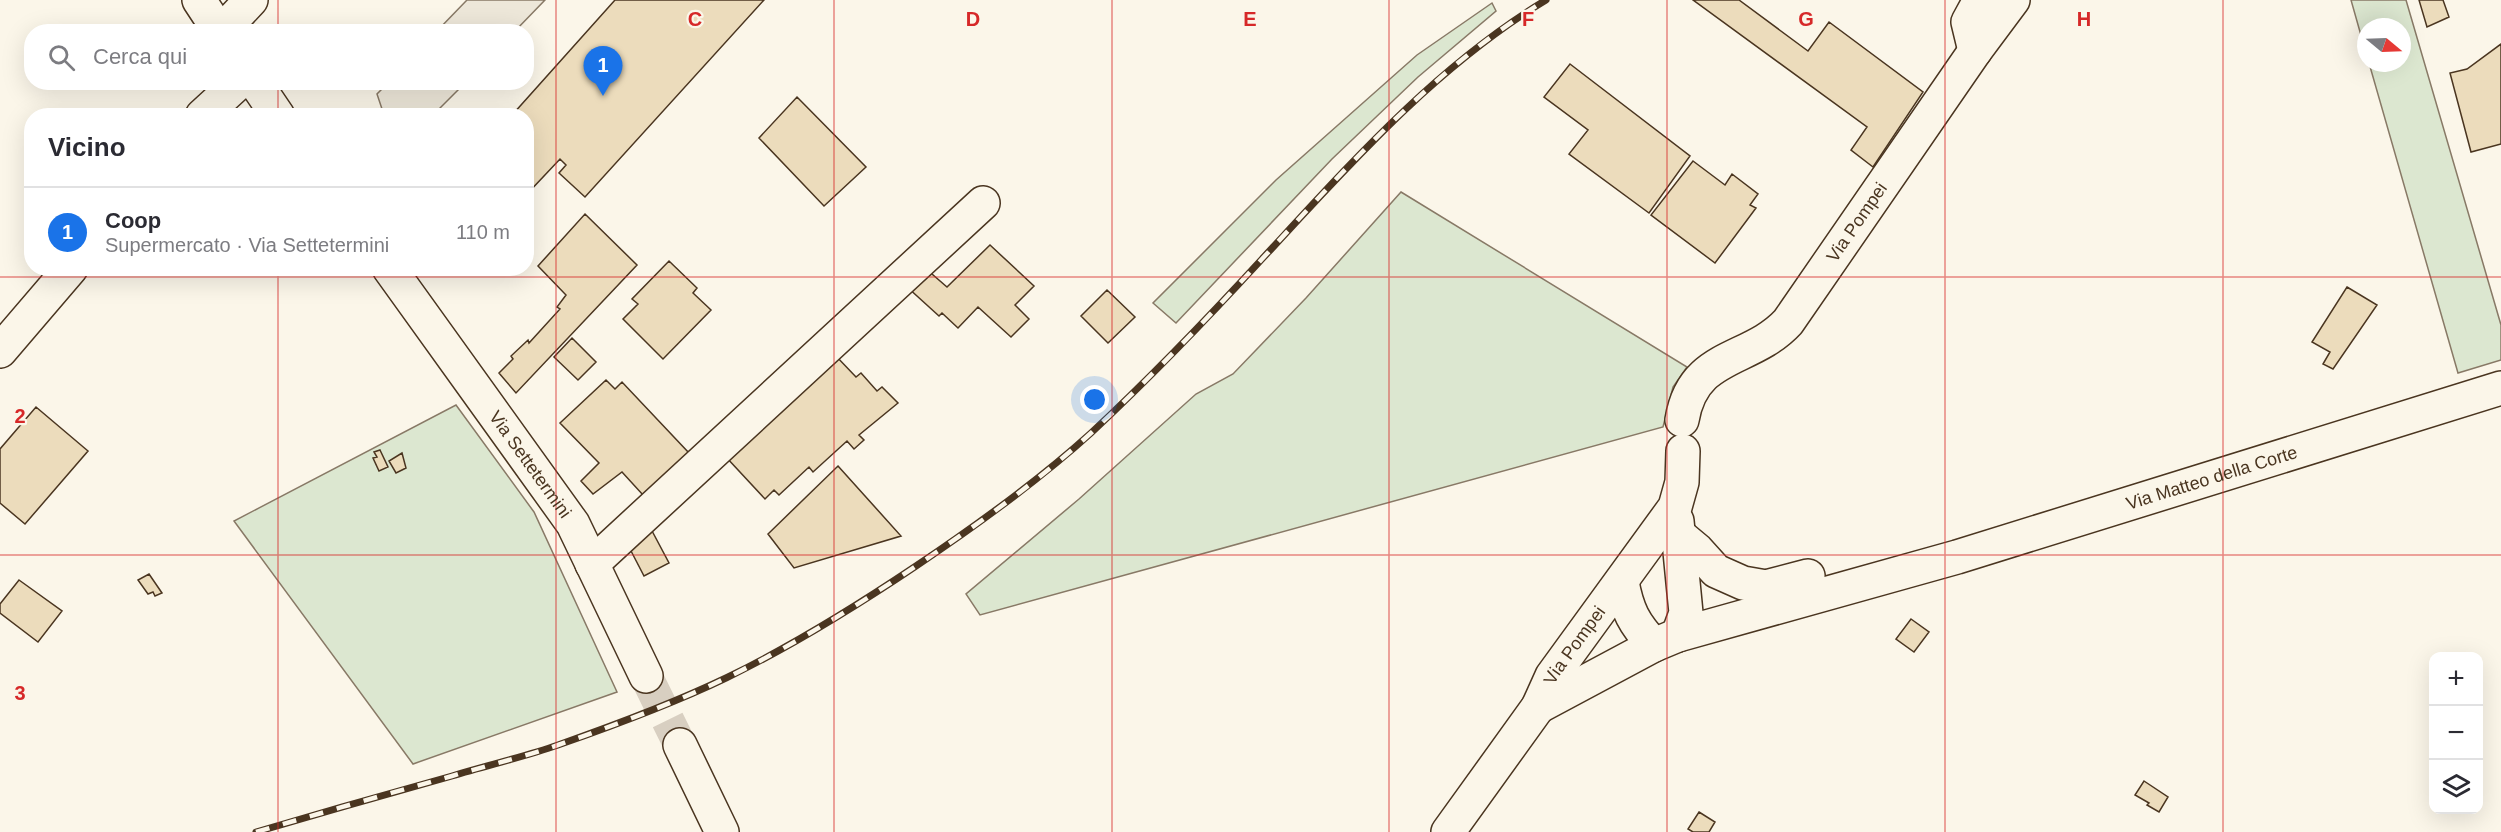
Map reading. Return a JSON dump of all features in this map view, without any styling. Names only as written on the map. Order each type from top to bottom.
[{"type":"street","points":[[199,0],[216,24]]},
{"type":"street","points":[[228,24],[251,0]]},
{"type":"street","points":[[1975,51],[1968,22],[1980,0]]},
{"type":"street","name":"Via Pompei","points":[[1448,832],[1538,707],[1552,676],[1622,582],[1677,521],[1682,482],[1685,406],[1691,392],[1704,373],[1779,332],[1788,322],[1975,51],[2013,0]]},
{"type":"street","points":[[211,108],[230,90]]},
{"type":"street","points":[[260,90],[273,108]]},
{"type":"street","points":[[592,564],[983,203]]},
{"type":"street","points":[[0,351],[64,276]]},
{"type":"street","name":"Via Settetermini","points":[[395,276],[573,524],[646,676]]},
{"type":"street","name":"Via Matteo della Corte","points":[[1538,707],[1666,640],[1957,557],[2501,388]]},
{"type":"street","points":[[1622,582],[1627,606],[1639,628],[1666,640],[1686,613],[1677,521]]},
{"type":"street","name":"Via Matteo della Corte","points":[[1677,521],[1716,572],[1743,583],[1766,587],[1836,567],[1858,564],[1923,567]]},
{"type":"street","points":[[680,745],[722,832]]},
{"type":"green space","points":[[2351,0],[2406,0],[2501,325],[2501,360],[2458,373],[2372,72],[2411,72],[2411,18],[2357,18],[2357,21]]},
{"type":"green space","points":[[1492,3],[1496,11],[1418,77],[1332,159],[1176,323],[1153,303],[1276,180],[1417,55]]},
{"type":"green space","points":[[1401,192],[1687,367],[1673,387],[1663,427],[980,615],[966,594],[1079,499],[1196,394],[1233,374],[1306,298]]},
{"type":"green space","points":[[456,405],[534,512],[617,692],[413,764],[234,521]]},
{"type":"shaded area","points":[[467,0],[545,0],[522,24],[444,24]]},
{"type":"shaded area","points":[[381,90],[458,90],[440,108],[382,108],[377,94]]},
{"type":"building","points":[[615,0],[764,0],[585,197],[559,173],[566,165],[560,159],[534,187],[534,108],[518,108]]},
{"type":"building","points":[[1693,0],[1739,0],[1808,51],[1829,22],[1923,92],[1873,167],[1851,150],[1867,127]]},
{"type":"building","points":[[2419,0],[2443,0],[2449,17],[2427,27]]},
{"type":"building","points":[[2501,44],[2501,144],[2471,152],[2450,73],[2467,69]]},
{"type":"building","points":[[1570,64],[1690,156],[1649,213],[1569,154],[1588,130],[1544,97]]},
{"type":"building","points":[[797,97],[866,167],[824,206],[759,138]]},
{"type":"building","points":[[1693,161],[1725,185],[1732,174],[1758,194],[1750,205],[1756,208],[1715,263],[1651,215]]},
{"type":"building","points":[[585,214],[637,265],[516,393],[499,373],[513,359],[511,356],[528,340],[529,343],[560,309],[557,307],[566,295],[538,266]]},
{"type":"building","points":[[990,245],[1034,286],[1015,305],[1029,319],[1011,337],[978,307],[958,328],[942,313],[939,316],[906,286],[925,268],[947,287]]},
{"type":"building","points":[[669,261],[697,288],[693,293],[711,310],[663,359],[623,319],[638,304],[632,299]]},
{"type":"building","points":[[2347,287],[2377,305],[2333,369],[2323,364],[2330,352],[2312,342]]},
{"type":"building","points":[[1107,290],[1135,317],[1108,343],[1081,316]]},
{"type":"building","points":[[572,338],[596,362],[578,380],[554,357]]},
{"type":"building","points":[[835,355],[856,377],[861,373],[877,391],[882,387],[898,403],[859,435],[864,440],[854,449],[847,441],[813,472],[809,467],[779,495],[774,490],[765,499],[726,457]]},
{"type":"building","points":[[606,380],[615,389],[622,382],[689,453],[643,495],[622,472],[593,494],[581,481],[599,463],[560,423]]},
{"type":"building","points":[[36,407],[88,451],[25,524],[0,503],[0,449]]},
{"type":"building","points":[[380,450],[388,467],[379,471],[373,458],[377,457],[374,452]]},
{"type":"building","points":[[402,453],[406,468],[396,473],[389,461]]},
{"type":"building","points":[[838,466],[901,536],[794,568],[768,534]]},
{"type":"building","points":[[651,529],[669,563],[644,576],[630,549]]},
{"type":"building","points":[[149,574],[162,593],[155,596],[153,592],[148,594],[138,580]]},
{"type":"building","points":[[19,580],[62,611],[38,642],[0,613],[0,604]]},
{"type":"building","points":[[1911,619],[1929,632],[1914,652],[1896,639]]},
{"type":"building","points":[[2144,781],[2168,797],[2159,812],[2135,795]]},
{"type":"building","points":[[1699,812],[1715,822],[1709,832],[1693,832],[1688,829]]},
{"type":"tunnel","points":[[646,676],[680,745]]},
{"type":"railway","points":[[256,832],[532,753],[643,714],[706,688],[751,666],[870,596],[984,519],[1028,486],[1091,433],[1221,304],[1327,188],[1395,119],[1467,56],[1546,0]]},
{"type":"place","name":"Coop","points":[[603,96]]}]
